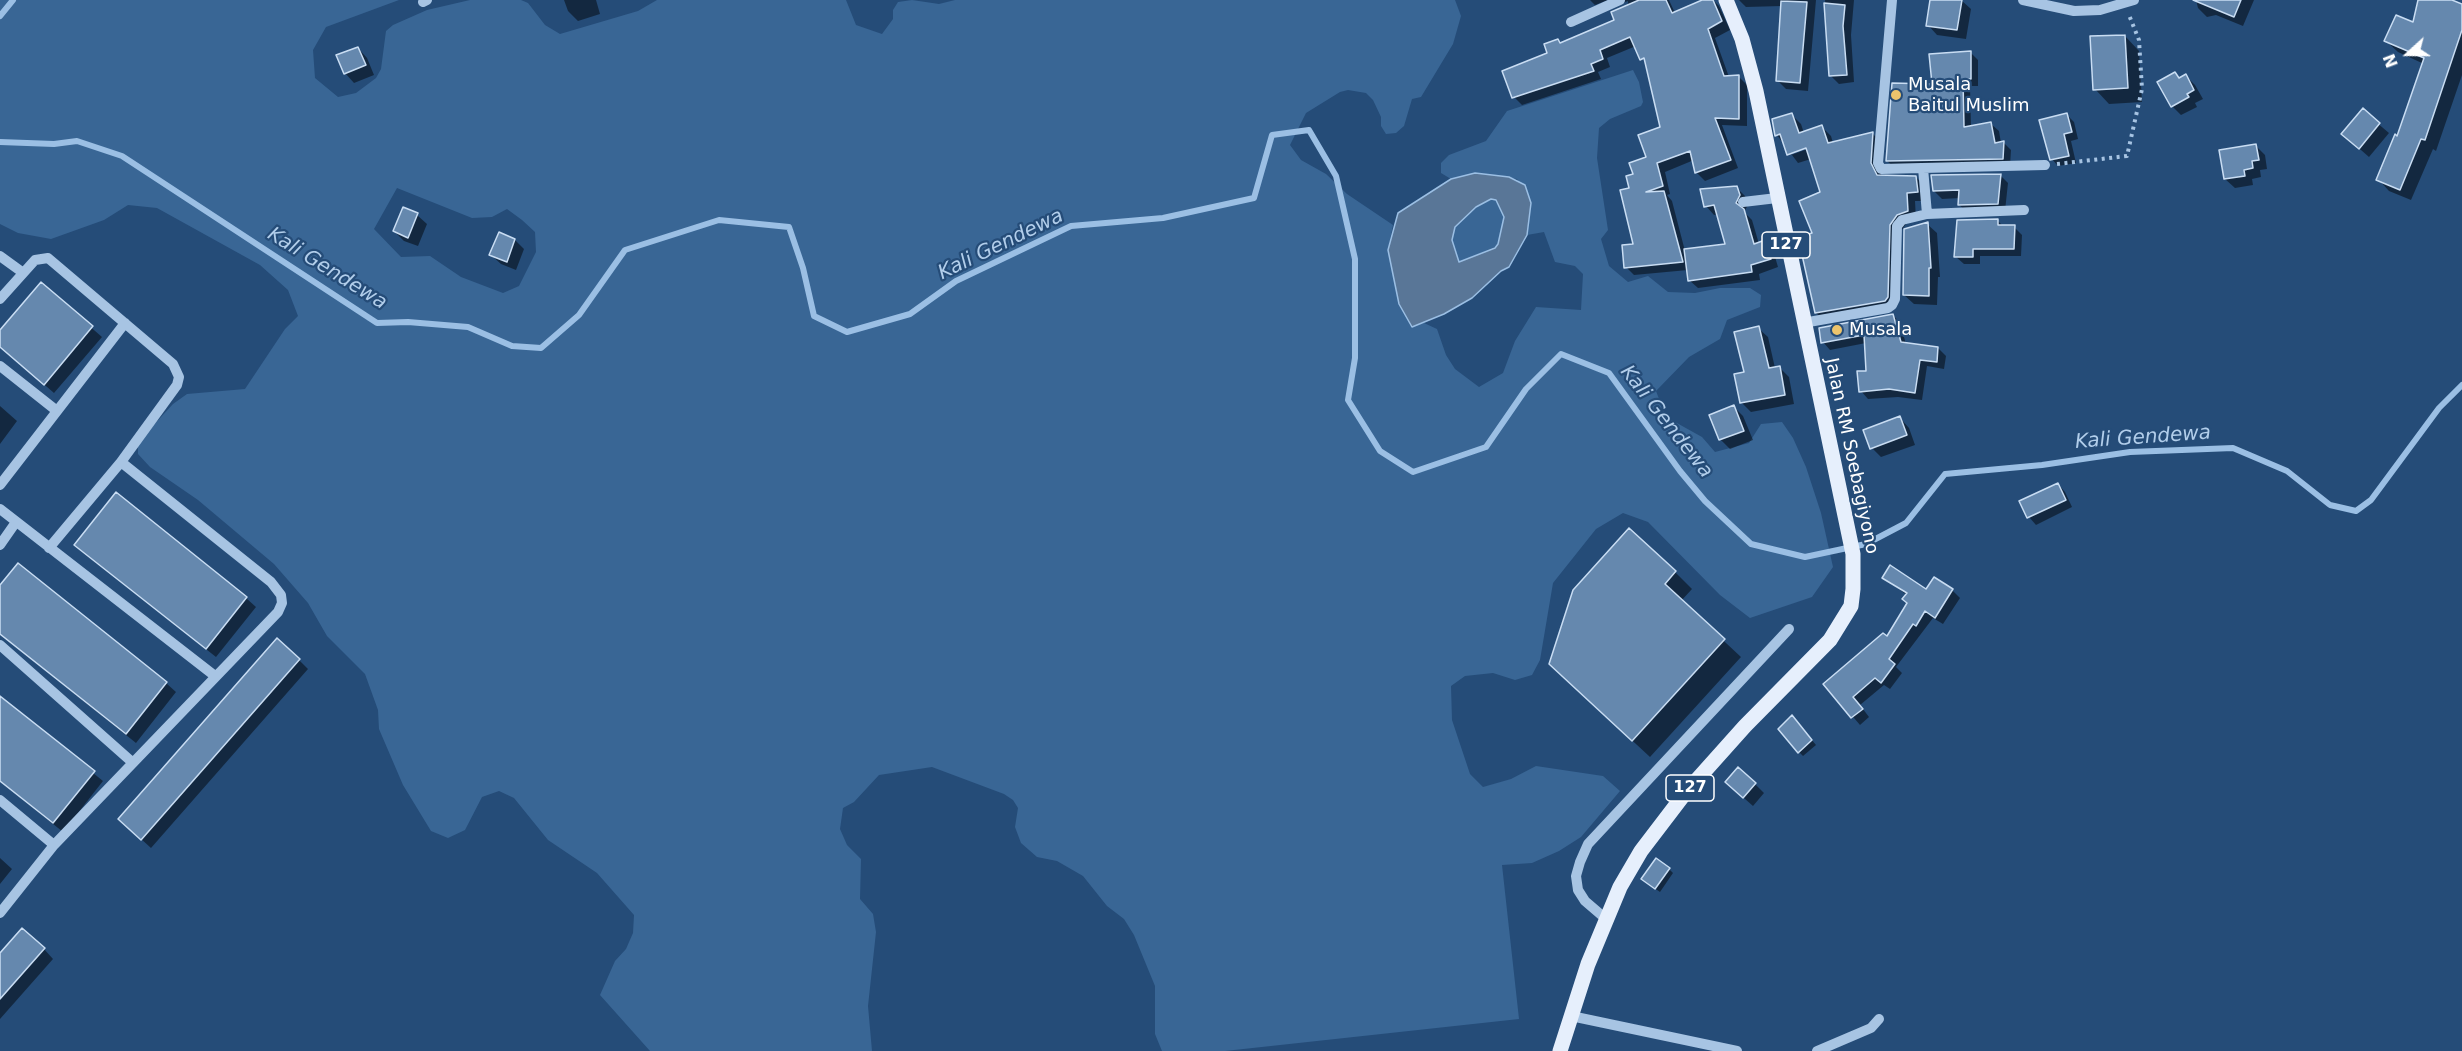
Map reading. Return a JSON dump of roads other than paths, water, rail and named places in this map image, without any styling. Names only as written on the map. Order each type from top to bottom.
[{"type":"main road","name":"Jalan RM Soebagiyono","points":[[1560,1051],[1588,964],[1620,887],[1662,821],[1744,726],[1830,640],[1851,606],[1855,572],[1853,554],[1756,91],[1742,39],[1726,0]]},
{"type":"street","points":[[1571,22],[1620,0]]},
{"type":"street","points":[[1892,0],[1879,167],[1883,170],[2044,165]]},
{"type":"street","points":[[2023,0],[2074,11],[2100,10],[2129,2]]},
{"type":"street","points":[[1923,168],[1927,214]]},
{"type":"street","points":[[1743,202],[1777,198]]},
{"type":"street","points":[[1803,323],[1888,308],[1892,305],[1895,299],[1897,226],[1902,220],[1927,214],[2024,210]]},
{"type":"street","points":[[0,256],[22,272]]},
{"type":"street","points":[[0,299],[35,260],[52,259],[172,364],[178,377],[177,385],[121,462],[49,548]]},
{"type":"street","points":[[0,485],[124,323]]},
{"type":"street","points":[[0,366],[57,411]]},
{"type":"street","points":[[0,913],[54,845],[278,612],[281,595],[272,582],[121,462]]},
{"type":"street","points":[[0,509],[214,676]]},
{"type":"street","points":[[0,544],[16,522]]},
{"type":"street","points":[[1606,919],[1585,901],[1578,890],[1576,876],[1588,844],[1789,629]]},
{"type":"street","points":[[0,645],[132,762]]},
{"type":"street","points":[[0,800],[54,845]]},
{"type":"street","points":[[1571,1016],[1737,1051]]},
{"type":"street","points":[[1817,1051],[1871,1028],[1879,1019]]},
{"type":"waterway","name":"Kali Gendewa","points":[[0,16],[13,0]]},
{"type":"waterway","name":"Kali Gendewa","points":[[0,142],[54,144],[77,141],[122,156],[377,323],[408,322],[468,327],[512,346],[541,348],[579,315],[625,250],[719,220],[789,227],[803,268],[814,316],[847,332],[910,314],[956,281],[1071,226],[1163,218],[1254,198],[1272,135],[1309,130],[1336,176],[1355,259],[1355,358],[1348,400],[1380,451],[1413,472],[1486,447],[1526,389],[1561,354],[1609,373],[1680,471],[1705,501],[1751,544],[1805,557],[1866,544],[1906,523],[1945,474],[2042,465],[2130,452],[2233,448],[2287,471],[2330,505],[2356,511],[2371,500],[2439,408],[2462,385]]},
{"type":"place","name":"Musala Baitul Muslim","points":[[1896,95]]},
{"type":"place","name":"Musala","points":[[1837,330]]}]
